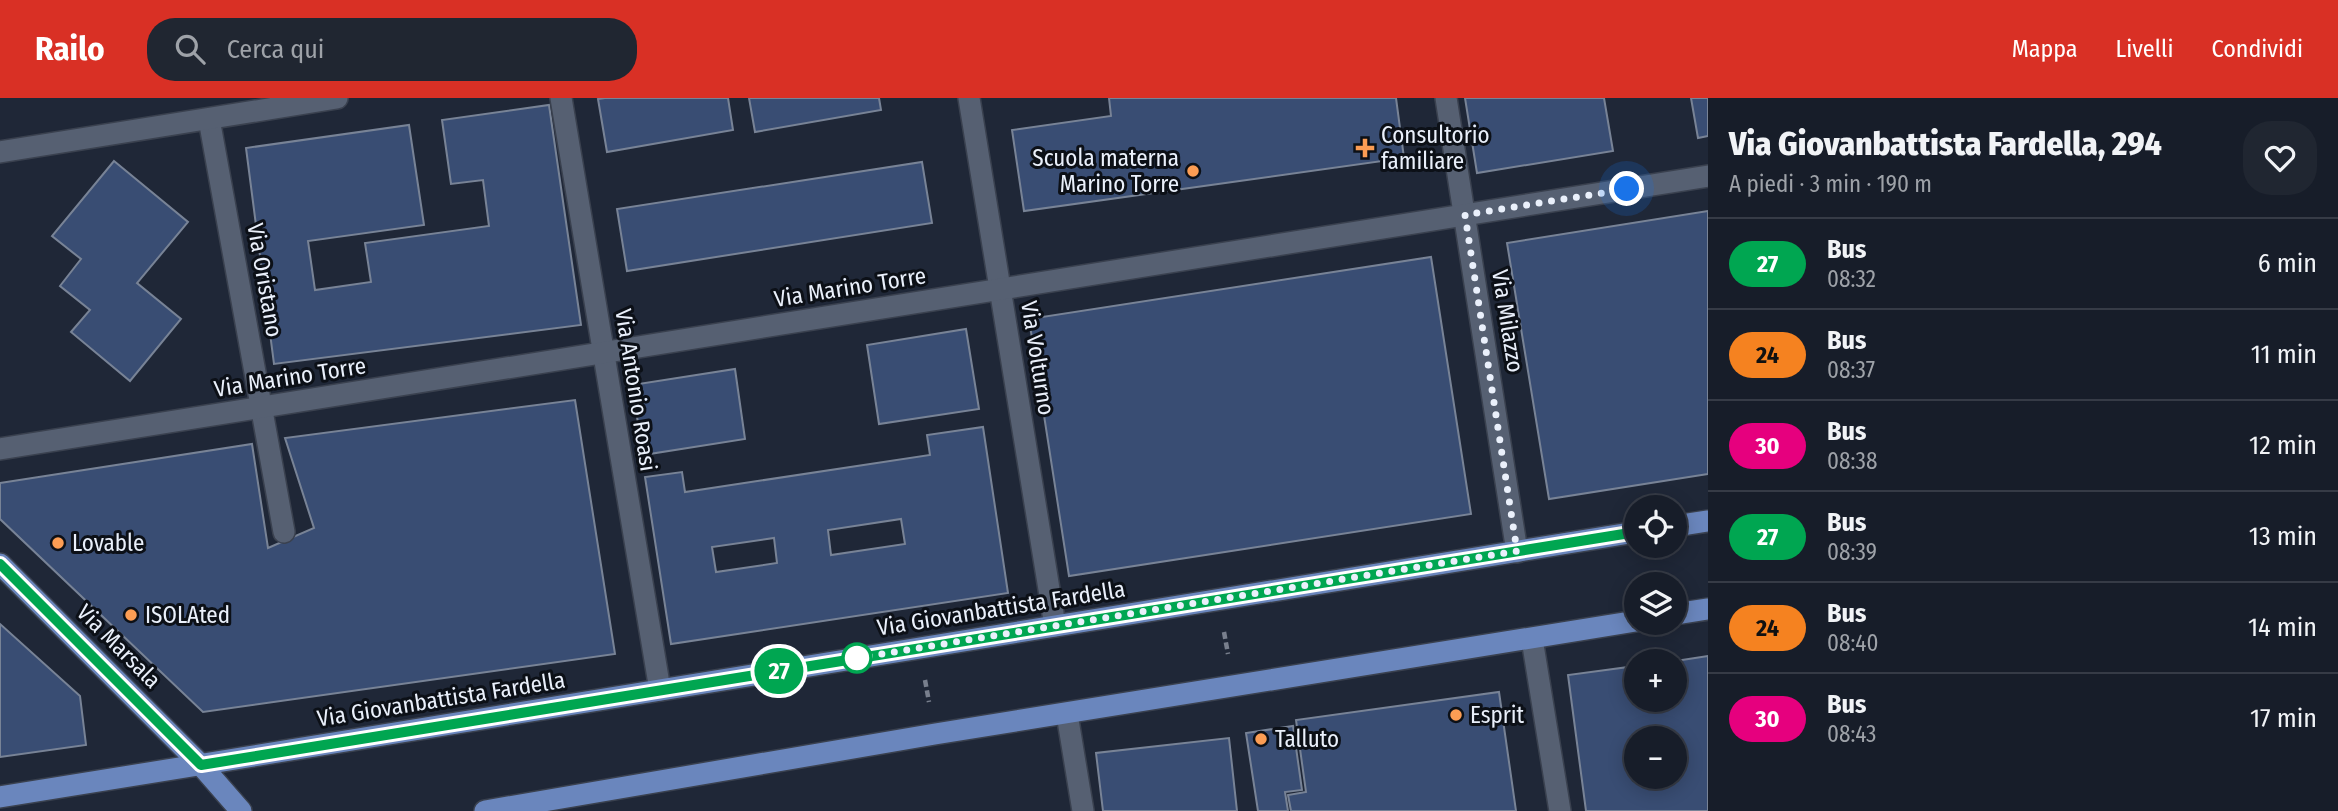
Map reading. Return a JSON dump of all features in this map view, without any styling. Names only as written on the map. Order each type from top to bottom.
[{"type":"main road","points":[[1687,524],[1708,521]]},
{"type":"main road","name":"Via Giovanbattista Fardella","points":[[0,797],[1624,534]]},
{"type":"main road","name":"Via Marsala","points":[[0,564],[201,765],[241,811]]},
{"type":"main road","points":[[1687,612],[1708,608]]},
{"type":"main road","points":[[485,811],[935,734],[1624,623]]},
{"type":"street","points":[[0,152],[337,98]]},
{"type":"street","name":"Via Antonio Roasi","points":[[561,98],[660,690]]},
{"type":"street","name":"Via Volturno","points":[[969,98],[1055,626]]},
{"type":"street","name":"Via Milazzo","points":[[1447,98],[1517,551]]},
{"type":"street","name":"Via Oristano","points":[[209,119],[284,533]]},
{"type":"street","name":"Via Marino Torre","points":[[0,449],[1708,176]]},
{"type":"street","points":[[1532,639],[1560,811]]},
{"type":"street","points":[[1067,714],[1083,811]]},
{"type":"path","points":[[1219,600],[1233,687]]},
{"type":"path","points":[[920,648],[935,734]]},
{"type":"building","points":[[728,98],[733,130],[607,152],[598,99]]},
{"type":"building","points":[[749,98],[879,98],[881,110],[755,132]]},
{"type":"building","points":[[1109,98],[1396,98],[1404,158],[1024,211],[1012,130],[1111,116]]},
{"type":"building","points":[[1465,98],[1604,98],[1613,151],[1477,173]]},
{"type":"building","points":[[1691,98],[1708,98],[1708,136],[1698,138]]},
{"type":"building","points":[[549,105],[581,325],[274,364],[246,148],[409,125],[424,225],[308,241],[315,290],[371,282],[365,243],[489,226],[483,180],[451,184],[442,120]]},
{"type":"building","points":[[114,161],[188,222],[137,283],[181,319],[130,381],[71,332],[90,310],[60,286],[81,259],[52,236]]},
{"type":"building","points":[[922,162],[932,223],[627,271],[617,209]]},
{"type":"building","points":[[1708,211],[1708,474],[1549,499],[1507,243]]},
{"type":"building","points":[[1431,257],[1471,514],[1069,576],[1029,319]]},
{"type":"building","points":[[966,329],[979,409],[879,424],[867,345]]},
{"type":"building","points":[[735,369],[745,439],[643,455],[632,385]]},
{"type":"building","points":[[575,400],[615,654],[203,712],[0,519],[0,483],[252,444],[268,548],[314,528],[285,438]]},
{"type":"building","points":[[983,427],[1008,593],[671,644],[645,477],[682,472],[685,492],[930,455],[927,435]],"holes":[[[901,519],[905,544],[831,555],[828,530]],[[774,538],[777,563],[716,572],[712,547]]]},
{"type":"building","points":[[0,624],[80,696],[86,745],[0,757]]},
{"type":"building","points":[[1708,656],[1708,811],[1586,811],[1568,675],[1624,668],[1624,712],[1687,712],[1687,659]]},
{"type":"building","points":[[1499,692],[1516,811],[1291,811],[1288,795],[1306,792],[1296,720]]},
{"type":"building","points":[[1293,726],[1302,790],[1285,792],[1288,811],[1258,811],[1246,733]]},
{"type":"building","points":[[1229,738],[1237,811],[1103,811],[1096,753]]},
{"type":"bus line","name":"27","points":[[0,564],[201,765],[1624,534]]},
{"type":"place","name":"Consultorio familiare","points":[[1365,148]]},
{"type":"place","name":"Scuola materna Marino Torre","points":[[1193,171]]},
{"type":"place","name":"Lovable","points":[[58,543]]},
{"type":"place","name":"ISOLAted","points":[[131,615]]},
{"type":"place","name":"Esprit","points":[[1456,715]]},
{"type":"place","name":"Talluto","points":[[1261,739]]},
{"type":"route","points":[[857,658],[1517,551],[1465,215],[1627,189]]}]
